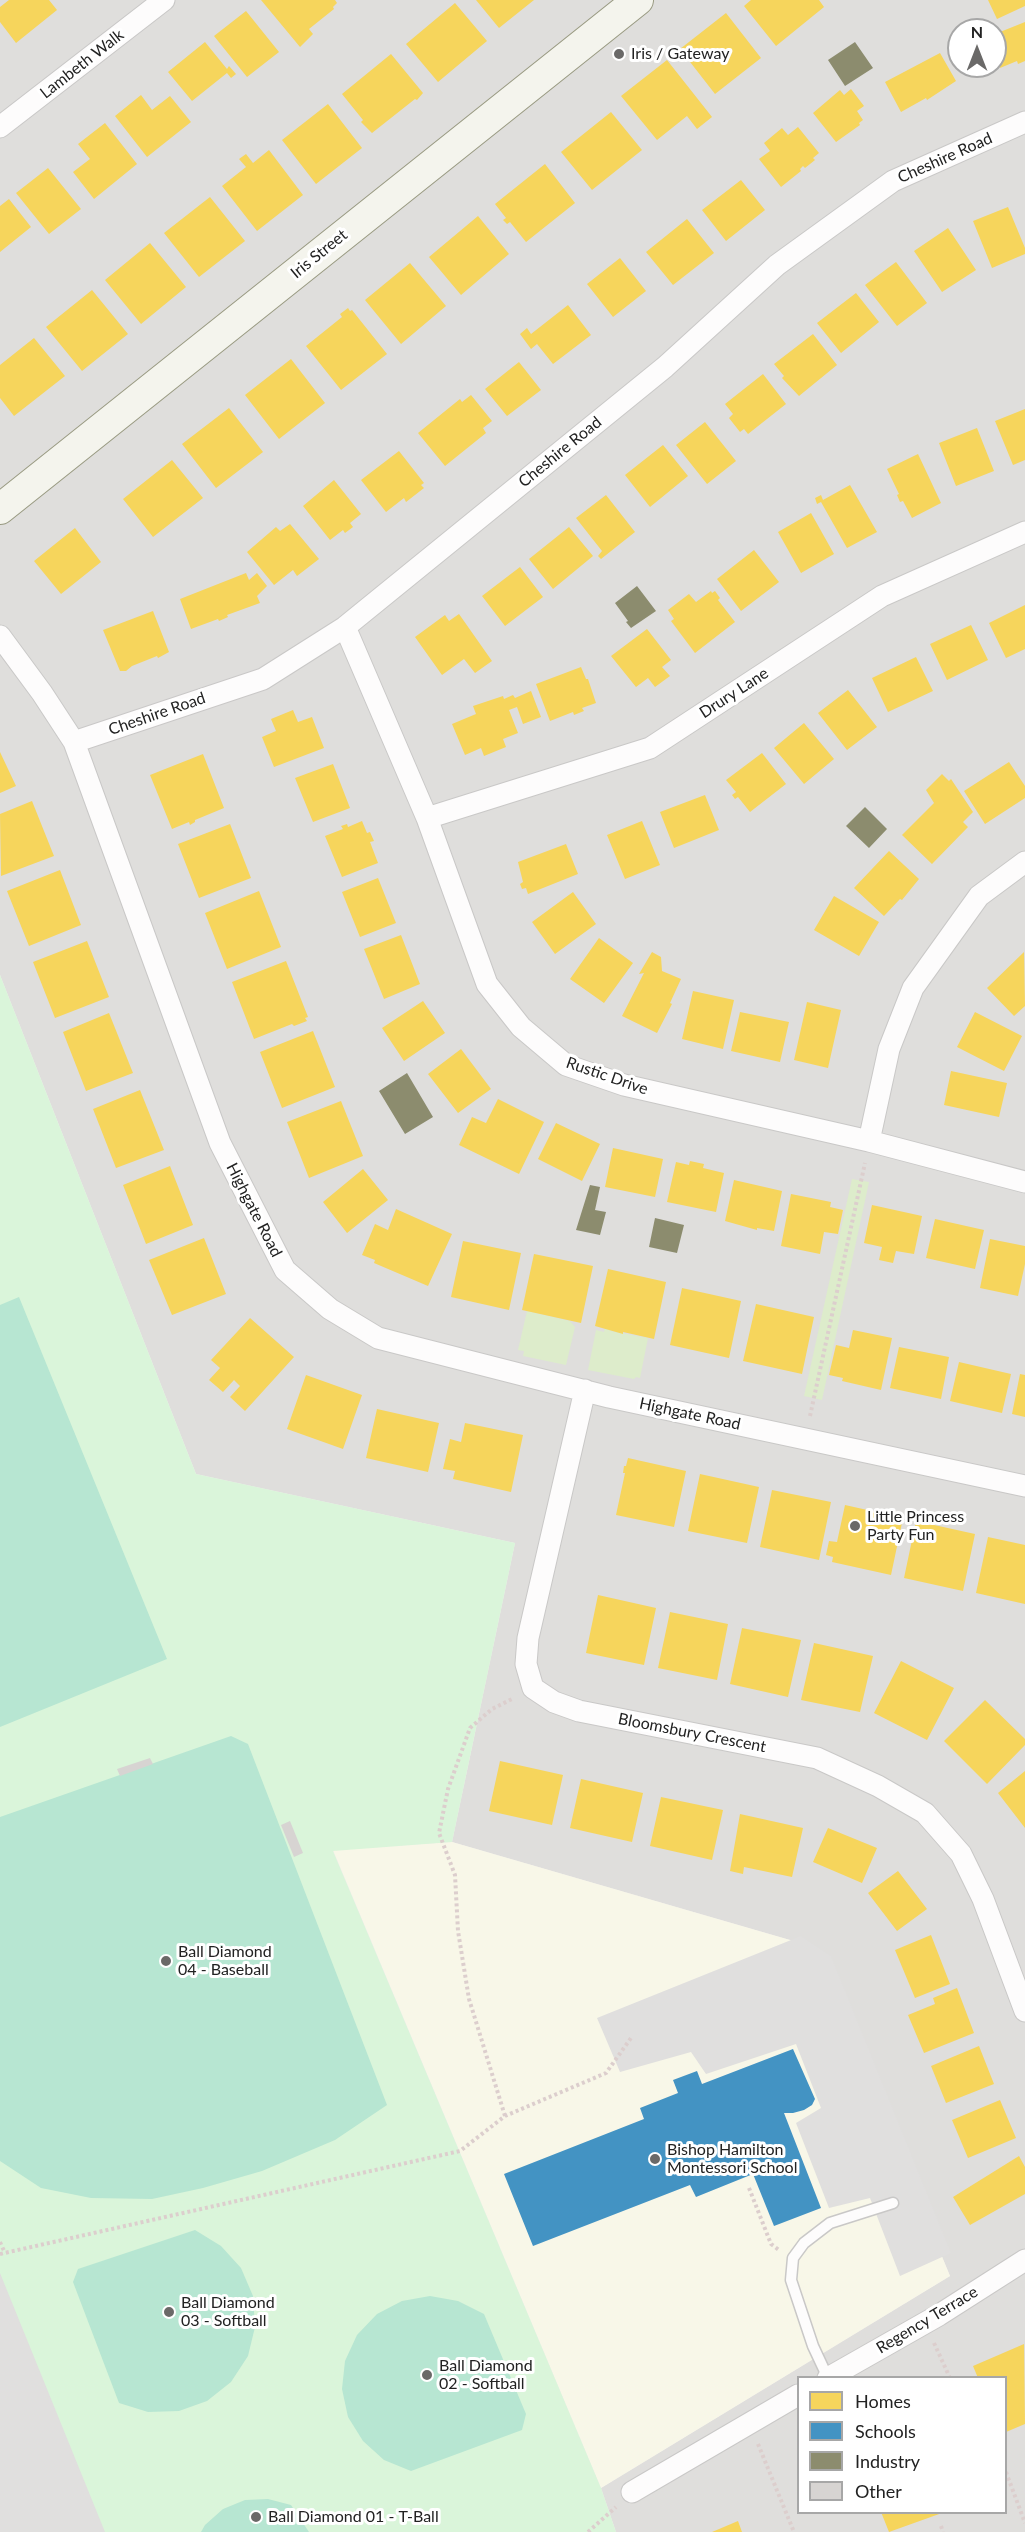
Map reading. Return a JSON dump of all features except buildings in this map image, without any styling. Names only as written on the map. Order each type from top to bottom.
[{"type":"street","name":"Lambeth Walk","points":[[0,127],[164,0]]},
{"type":"street","name":"Iris Street","points":[[0,509],[636,1]]},
{"type":"street","name":"Cheshire Road","points":[[74,742],[263,679],[345,627],[665,367],[777,265],[893,181],[1025,122]]},
{"type":"street","name":"Drury Lane","points":[[427,818],[650,748],[882,596],[1025,532]]},
{"type":"street","name":"Rustic Drive","points":[[345,627],[427,818],[487,984],[521,1027],[566,1065],[624,1085],[869,1141],[1025,1182]]},
{"type":"street","name":"Highgate Road","points":[[0,636],[42,693],[74,742],[220,1143],[285,1270],[330,1309],[378,1338],[585,1390],[1025,1486]]},
{"type":"street","points":[[869,1141],[889,1049],[913,988],[979,897],[1025,862]]},
{"type":"street","name":"Bloomsbury Crescent","points":[[585,1390],[528,1638],[526,1664],[533,1688],[554,1702],[579,1711],[817,1758],[878,1786],[925,1813],[961,1854],[983,1899],[1025,2011]]},
{"type":"street","name":"Regency Terrace","points":[[832,2376],[939,2315],[1025,2260]]},
{"type":"street","points":[[632,2492],[797,2396]]},
{"type":"lane","points":[[827,2376],[813,2346],[791,2280],[793,2258],[804,2243],[830,2223],[893,2203]]},
{"type":"path","points":[[805,1439],[869,1141]]},
{"type":"path","points":[[492,1709],[470,1728],[448,1789],[440,1833],[455,1875],[458,1931],[469,2000],[505,2116]]},
{"type":"path","points":[[0,2242],[2,2254],[460,2151],[505,2116],[606,2073],[631,2038]]},
{"type":"path","points":[[749,2188],[771,2244],[793,2258]]},
{"type":"path","points":[[936,2347],[949,2376]]},
{"type":"path","points":[[761,2453],[794,2532]]},
{"type":"path","points":[[1007,2477],[1025,2523]]},
{"type":"path","points":[[588,2532],[632,2492]]},
{"type":"path","points":[[941,2526],[943,2532]]},
{"type":"shaded area","points":[[0,0],[1025,0],[1025,2532],[616,2532],[601,2488],[950,2276],[814,1947],[452,1842],[515,1543],[196,1474],[0,975]]},
{"type":"shaded area","points":[[452,1842],[814,1947],[950,2276],[601,2488],[333,1850]]},
{"type":"shaded area","points":[[801,1936],[831,1956],[951,2253],[900,2276],[870,2198],[829,2208],[796,2123],[821,2108],[796,2044],[706,2074],[691,2052],[620,2072],[597,2018]]},
{"type":"shaded area","points":[[0,2273],[105,2532],[0,2532]]},
{"type":"green space","points":[[0,975],[196,1474],[515,1543],[452,1842],[333,1851],[601,2488],[616,2532],[0,2532]]},
{"type":"green space","points":[[852,1179],[869,1182],[822,1400],[804,1396]]},
{"type":"green space","points":[[19,1297],[167,1659],[0,1727],[0,1305]]},
{"type":"green space","points":[[527,1311],[570,1321],[575,1327],[566,1365],[523,1356],[524,1351],[518,1350]]},
{"type":"green space","points":[[605,1328],[648,1338],[640,1378],[634,1379],[588,1370],[596,1330],[604,1332]]},
{"type":"green space","name":"Ball Diamond 04 - Baseball","points":[[231,1736],[248,1744],[387,2105],[335,2140],[262,2171],[203,2188],[152,2199],[91,2198],[41,2188],[0,2161],[0,1817]]},
{"type":"green space","name":"Ball Diamond 03 - Softball","points":[[195,2230],[221,2246],[241,2268],[253,2296],[255,2327],[248,2356],[231,2382],[207,2401],[179,2411],[148,2412],[119,2403],[73,2282],[78,2269]]},
{"type":"green space","name":"Ball Diamond 02 - Softball","points":[[430,2296],[458,2301],[484,2314],[526,2414],[522,2430],[411,2471],[384,2460],[363,2441],[348,2417],[342,2389],[345,2361],[357,2335],[377,2314],[402,2301]]},
{"type":"green space","name":"Ball Diamond 01 - T-Ball","points":[[268,2499],[291,2505],[309,2532],[201,2532],[205,2525],[223,2509],[245,2500]]},
{"type":"place","name":"Iris / Gateway","points":[[619,54]]},
{"type":"place","name":"Little Princess Party Fun","points":[[855,1526]]},
{"type":"place","name":"Ball Diamond 04 - Baseball","points":[[166,1961]]},
{"type":"place","name":"Bishop Hamilton Montessori School","points":[[655,2159]]},
{"type":"place","name":"Ball Diamond 03 - Softball","points":[[169,2312]]},
{"type":"place","name":"Ball Diamond 02 - Softball","points":[[427,2375]]},
{"type":"place","name":"Ball Diamond 01 - T-Ball","points":[[256,2517]]}]
